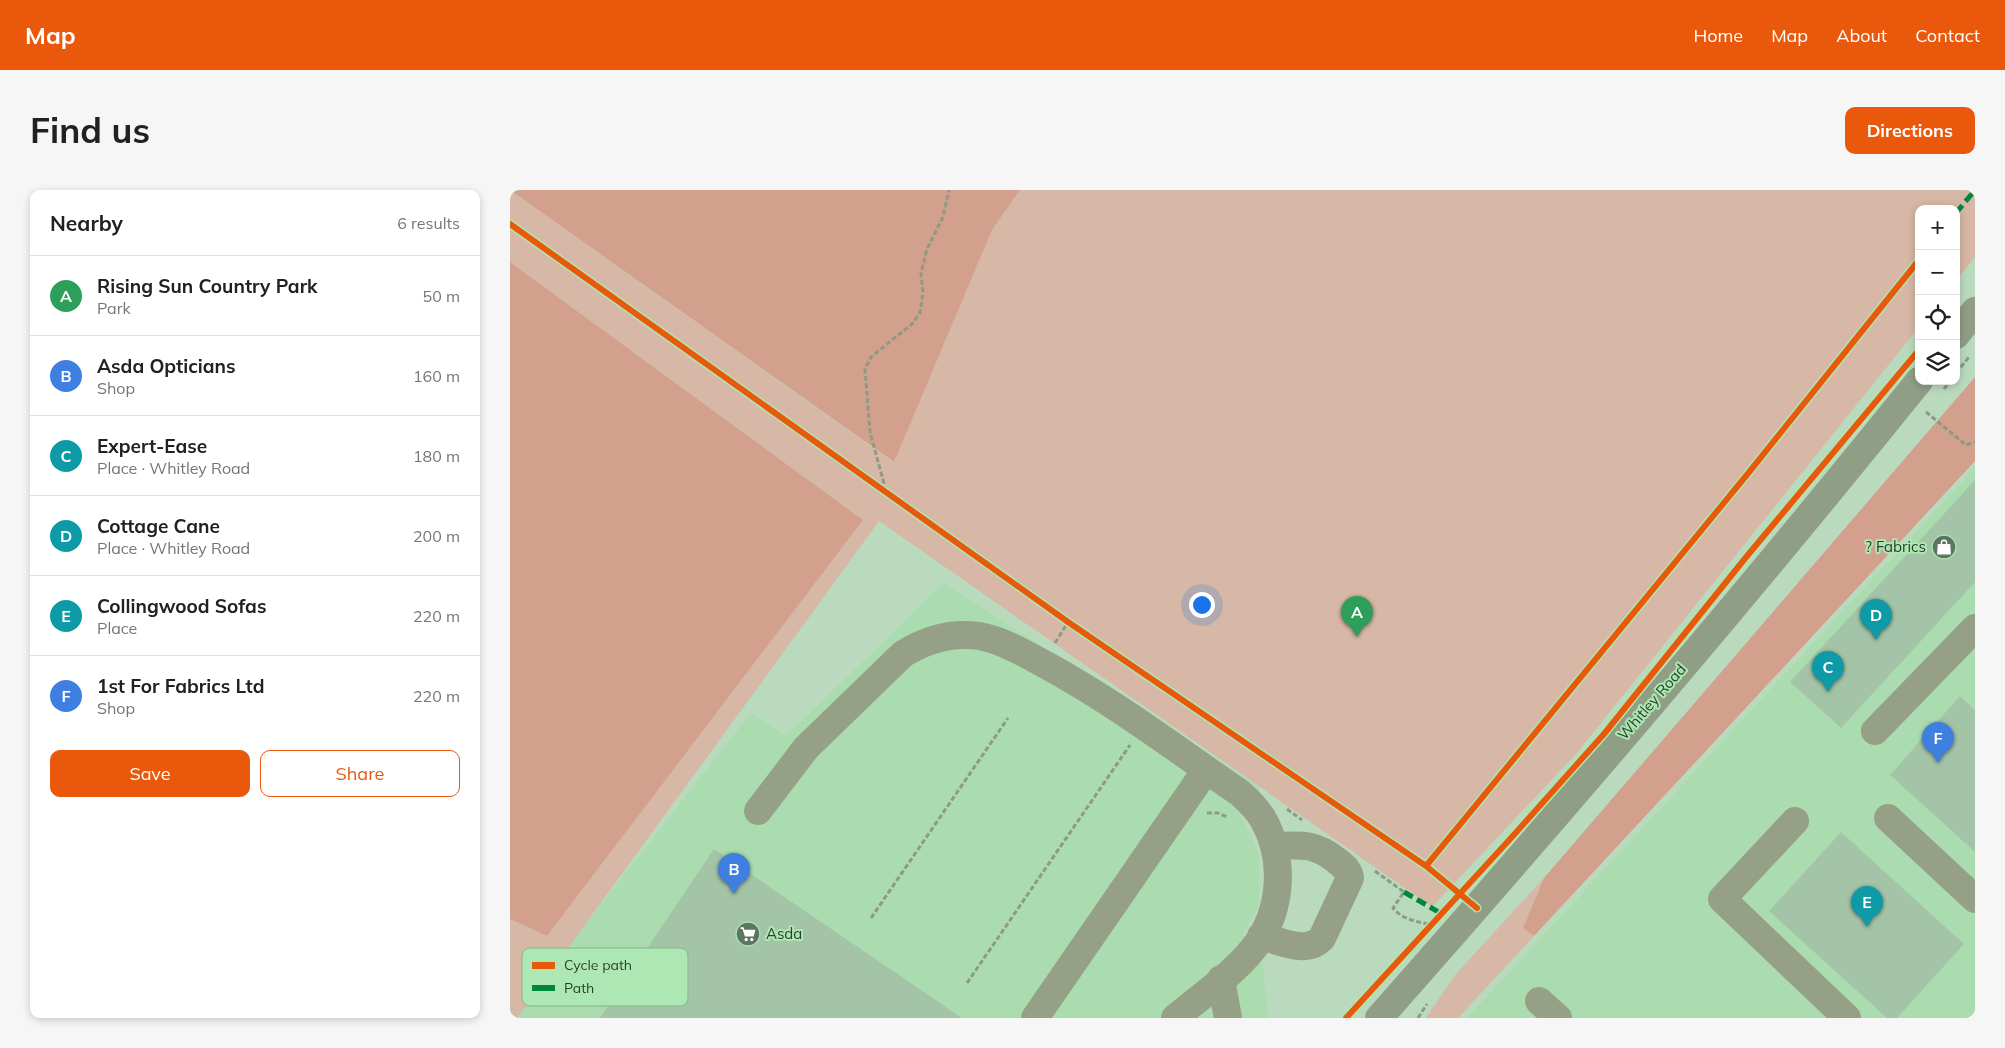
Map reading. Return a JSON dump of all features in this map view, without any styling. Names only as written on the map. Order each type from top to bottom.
[{"type":"main road","points":[[1963,344],[1975,311]]},
{"type":"main road","name":"Whitley Road","points":[[1379,1018],[1476,908],[1787,545],[1916,385]]},
{"type":"lane","points":[[1875,731],[1975,628]]},
{"type":"lane","points":[[758,811],[806,748],[903,654],[918,645],[934,638],[956,634],[980,636],[1031,657],[1073,680],[1240,793],[1262,818],[1274,846],[1278,871],[1278,887],[1270,918],[1261,936],[1242,960],[1175,1018]]},
{"type":"lane","points":[[1035,1018],[1206,770]]},
{"type":"lane","points":[[1888,818],[1975,899]]},
{"type":"lane","points":[[1795,821],[1722,899],[1847,1018]]},
{"type":"lane","points":[[1261,936],[1304,947],[1319,942],[1350,878],[1346,868],[1315,846],[1274,846]]},
{"type":"lane","points":[[1221,979],[1228,1018]]},
{"type":"path","points":[[886,491],[870,432],[865,369],[871,357],[912,324],[920,313],[923,292],[921,273],[928,249],[943,217],[949,190]]},
{"type":"path","points":[[1960,356],[1963,344]]},
{"type":"path","points":[[1926,412],[1966,445],[1975,442]]},
{"type":"path","points":[[871,918],[1008,718]]},
{"type":"path","points":[[967,983],[1136,737],[1130,732],[1137,723]]},
{"type":"path","points":[[1282,805],[1307,823]]},
{"type":"path","points":[[1202,814],[1218,813],[1226,816],[1234,824],[1253,806]]},
{"type":"path","points":[[1372,869],[1404,892],[1392,908],[1397,914],[1414,921],[1434,922]]},
{"type":"path","points":[[1425,931],[1434,922]]},
{"type":"shaded area","points":[[510,190],[893,462],[992,230],[1020,190],[1975,190],[1975,257],[1960,276],[1960,205],[1915,205],[1915,332],[1576,754],[1432,907],[879,521],[568,948],[522,948],[522,1006],[526,1006],[517,1018],[510,1018],[510,919],[547,936],[863,520],[510,262]]},
{"type":"shaded area","points":[[510,190],[1020,190],[992,230],[894,462]]},
{"type":"shaded area","points":[[510,262],[863,520],[547,936],[510,919]]},
{"type":"shaded area","points":[[1975,377],[1975,461],[1534,936],[1523,928],[1544,878]]},
{"type":"shaded area","points":[[1975,468],[1975,1018],[1467,1018]]},
{"type":"shaded area","points":[[944,583],[1261,788],[1241,815],[1259,854],[1259,906],[1242,936],[1263,966],[1268,1018],[517,1018],[526,1006],[688,1006],[688,948],[567,948],[751,713],[786,736]]},
{"type":"shaded area","points":[[1544,878],[1523,928],[1534,936],[1458,1018],[1426,1018],[1455,975]]},
{"type":"building","points":[[1975,480],[1975,582],[1841,728],[1790,682]]},
{"type":"building","points":[[1960,696],[1975,710],[1975,852],[1890,775]]},
{"type":"building","points":[[1841,832],[1964,944],[1897,1018],[1887,1018],[1769,911]]},
{"type":"building","name":"Asda","points":[[714,849],[962,1018],[600,1018],[608,1006],[688,1006],[688,948],[647,948]]},
{"type":"marked path","points":[[1960,208],[1975,190]]},
{"type":"marked path","points":[[1404,892],[1442,914]]},
{"type":"cycle path","points":[[510,224],[1068,622],[1426,866],[1477,908]]},
{"type":"cycle path","points":[[1426,866],[1750,471],[1915,265]]},
{"type":"cycle path","points":[[1346,1018],[1604,734],[1747,556],[1915,355]]},
{"type":"place","name":"? Fabrics","points":[[1944,547]]},
{"type":"place","name":"Rising Sun Country Park","points":[[1357,637]]},
{"type":"place","name":"Cottage Cane","points":[[1876,640]]},
{"type":"place","name":"Expert-Ease","points":[[1828,692]]},
{"type":"place","name":"1st For Fabrics Ltd","points":[[1938,763]]},
{"type":"place","name":"Asda Opticians","points":[[734,894]]},
{"type":"place","name":"Collingwood Sofas","points":[[1867,927]]},
{"type":"place","name":"Asda","points":[[748,934]]}]
